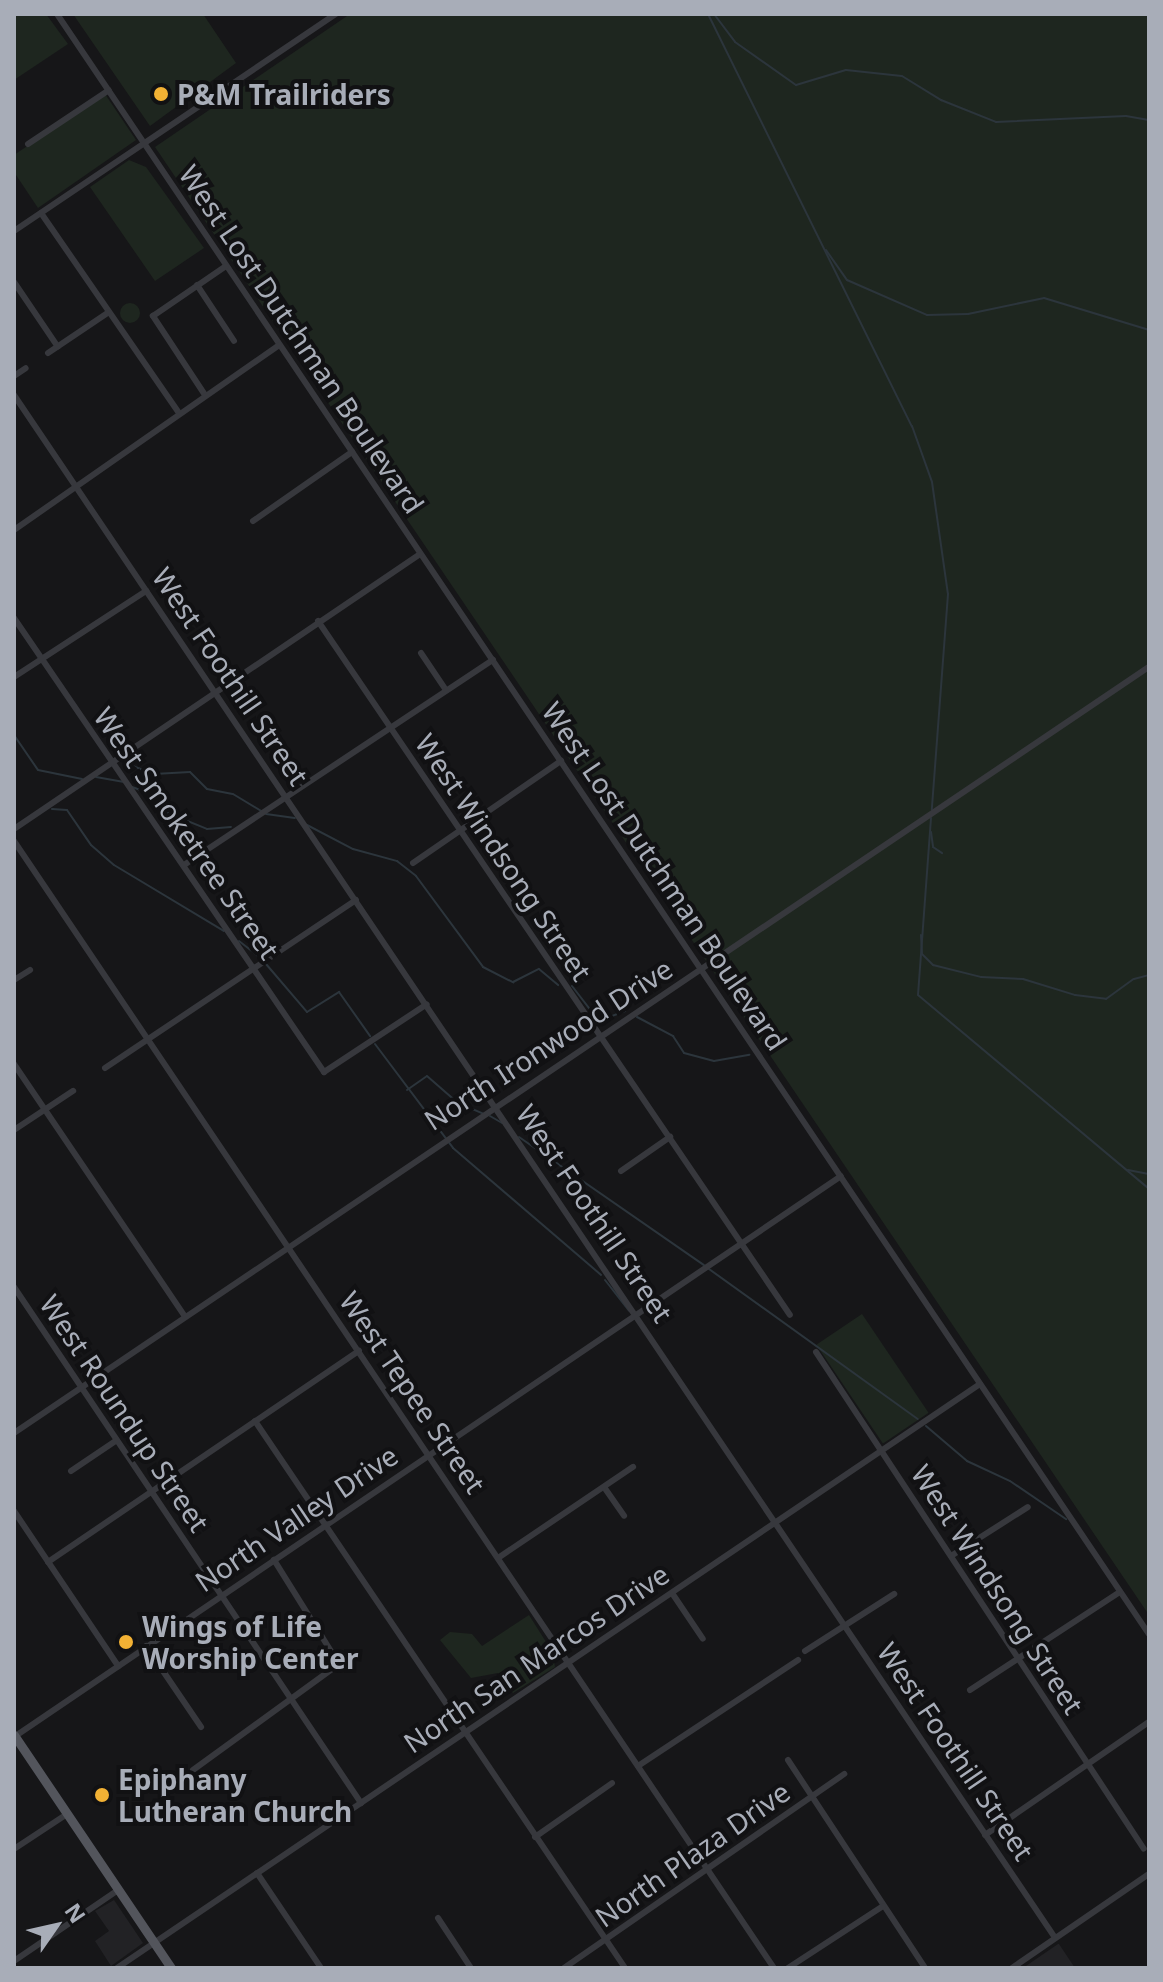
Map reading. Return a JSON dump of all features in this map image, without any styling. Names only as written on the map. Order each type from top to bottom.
[{"type":"main road","points":[[14,1736],[171,1968]]},
{"type":"street","name":"West Lost Dutchman Boulevard","points":[[57,14],[1149,1634]]},
{"type":"street","points":[[14,231],[336,14]]},
{"type":"street","points":[[28,144],[109,90]]},
{"type":"street","points":[[41,213],[179,413]]},
{"type":"street","points":[[205,395],[153,316],[226,266]]},
{"type":"street","points":[[14,282],[58,347]]},
{"type":"street","points":[[197,285],[234,341]]},
{"type":"street","points":[[48,353],[109,312]]},
{"type":"street","points":[[14,530],[279,345]]},
{"type":"street","points":[[14,376],[26,368]]},
{"type":"street","name":"West Foothill Street","points":[[14,395],[638,1314],[1055,1938]]},
{"type":"street","points":[[253,521],[352,452]]},
{"type":"street","points":[[14,829],[420,554]]},
{"type":"street","points":[[14,677],[146,591]]},
{"type":"street","name":"West Smoketree Street","points":[[14,618],[324,1072],[427,1004]]},
{"type":"street","name":"West Windsong Street","points":[[318,621],[790,1315]]},
{"type":"street","points":[[421,653],[446,690]]},
{"type":"street","points":[[184,865],[389,726],[493,660]]},
{"type":"street","name":"North Ironwood Drive","points":[[14,1433],[599,1034],[702,969],[1149,667]]},
{"type":"street","points":[[413,863],[561,761]]},
{"type":"street","name":"West Tepee Street","points":[[14,841],[774,1968]]},
{"type":"street","points":[[105,1068],[356,900]]},
{"type":"street","points":[[14,980],[30,970]]},
{"type":"street","points":[[14,1064],[185,1317]]},
{"type":"street","points":[[14,1130],[73,1091]]},
{"type":"street","points":[[621,1171],[670,1137]]},
{"type":"street","name":"North Valley Drive","points":[[14,1736],[841,1176]]},
{"type":"street","name":"West Roundup Street","points":[[14,1287],[361,1803]]},
{"type":"street","points":[[48,1562],[359,1351]]},
{"type":"street","name":"West Windsong Street","points":[[816,1352],[1144,1849]]},
{"type":"street","name":"North San Marcos Drive","points":[[117,1968],[980,1384]]},
{"type":"street","points":[[255,1421],[625,1968]]},
{"type":"street","points":[[71,1471],[117,1440]]},
{"type":"street","points":[[498,1558],[633,1467]]},
{"type":"street","points":[[604,1487],[624,1516]]},
{"type":"street","points":[[951,1556],[1028,1507]]},
{"type":"street","points":[[14,1511],[118,1666]]},
{"type":"street","points":[[193,1770],[339,1664],[274,1560]]},
{"type":"street","points":[[970,1690],[1120,1592]]},
{"type":"street","points":[[672,1593],[703,1639]]},
{"type":"street","points":[[805,1651],[894,1594]]},
{"type":"street","points":[[146,1646],[201,1727]]},
{"type":"street","points":[[638,1766],[798,1660]]},
{"type":"street","points":[[985,1835],[1149,1722]]},
{"type":"street","points":[[788,1760],[925,1968]]},
{"type":"street","name":"North Plaza Drive","points":[[564,1968],[844,1774]]},
{"type":"street","points":[[535,1837],[612,1783]]},
{"type":"street","points":[[14,1849],[67,1814]]},
{"type":"street","points":[[257,1873],[321,1968]]},
{"type":"street","points":[[1012,1968],[1149,1874]]},
{"type":"street","points":[[14,1961],[118,1890]]},
{"type":"street","points":[[788,1968],[883,1906]]},
{"type":"street","points":[[438,1918],[471,1968]]},
{"type":"shaded area","points":[[14,14],[46,14],[68,44],[14,80]]},
{"type":"shaded area","name":"P&M Trailriders","points":[[73,14],[203,14],[236,63],[150,126]]},
{"type":"shaded area","points":[[350,14],[1149,14],[1149,1615],[155,147]]},
{"type":"shaded area","points":[[105,94],[136,140],[38,208],[14,172],[14,155]]},
{"type":"shaded area","points":[[129,160],[146,167],[204,248],[155,281],[90,187]]},
{"type":"shaded area","points":[[130,303],[137,306],[140,313],[137,320],[130,323],[123,320],[120,313],[123,306]]},
{"type":"shaded area","points":[[862,1314],[929,1413],[883,1443],[816,1345]]},
{"type":"shaded area","points":[[529,1615],[553,1653],[555,1667],[513,1693],[498,1673],[471,1678],[440,1640],[450,1632],[472,1634],[482,1646]]},
{"type":"shaded area","points":[[114,1900],[143,1943],[111,1966],[95,1941],[109,1931],[95,1911]]},
{"type":"shaded area","points":[[1058,1944],[1075,1968],[1023,1968]]},
{"type":"waterway","points":[[708,14],[912,426],[932,482],[948,594],[932,809]]},
{"type":"waterway","points":[[714,14],[735,42],[796,85],[846,70],[902,76],[941,100],[996,122],[1126,116],[1149,120]]},
{"type":"waterway","points":[[826,250],[847,280],[927,315],[968,314],[1044,298],[1149,330]]},
{"type":"waterway","points":[[14,735],[38,770],[82,779]]},
{"type":"waterway","points":[[127,764],[154,774],[190,772],[207,789],[233,794],[261,811]]},
{"type":"waterway","points":[[96,777],[123,782]]},
{"type":"waterway","points":[[132,787],[159,797],[168,813],[207,829],[231,827]]},
{"type":"waterway","points":[[52,809],[67,810],[91,845],[114,865],[224,931]]},
{"type":"waterway","points":[[266,814],[295,818]]},
{"type":"waterway","points":[[931,818],[918,995],[1149,1189]]},
{"type":"waterway","points":[[307,825],[353,849],[397,861],[416,876],[483,967],[513,982],[539,969],[558,985]]},
{"type":"waterway","points":[[931,832],[933,847],[942,853]]},
{"type":"waterway","points":[[921,935],[922,954],[933,965],[981,977],[1023,979],[1075,995],[1106,999],[1134,979],[1149,975]]},
{"type":"waterway","points":[[239,941],[262,959]]},
{"type":"waterway","points":[[266,964],[307,1012],[339,992],[370,1036]]},
{"type":"waterway","points":[[572,986],[599,1021],[625,1011]]},
{"type":"waterway","points":[[637,1017],[673,1036],[684,1053],[714,1061],[749,1055]]},
{"type":"waterway","points":[[375,1044],[453,1148],[601,1275]]},
{"type":"waterway","points":[[407,1090],[427,1076],[458,1103],[484,1114]]},
{"type":"waterway","points":[[490,1116],[502,1123]]},
{"type":"waterway","points":[[519,1137],[704,1265]]},
{"type":"waterway","points":[[1128,1170],[1149,1174]]},
{"type":"waterway","points":[[709,1269],[918,1419]]},
{"type":"waterway","points":[[605,1280],[629,1311]]},
{"type":"waterway","points":[[926,1426],[967,1461],[1010,1481],[1066,1519]]},
{"type":"place","name":"P&M Trailriders","points":[[161,94]]},
{"type":"place","name":"Wings of Life Worship Center","points":[[126,1642]]},
{"type":"place","name":"Epiphany Lutheran Church","points":[[102,1795]]}]
